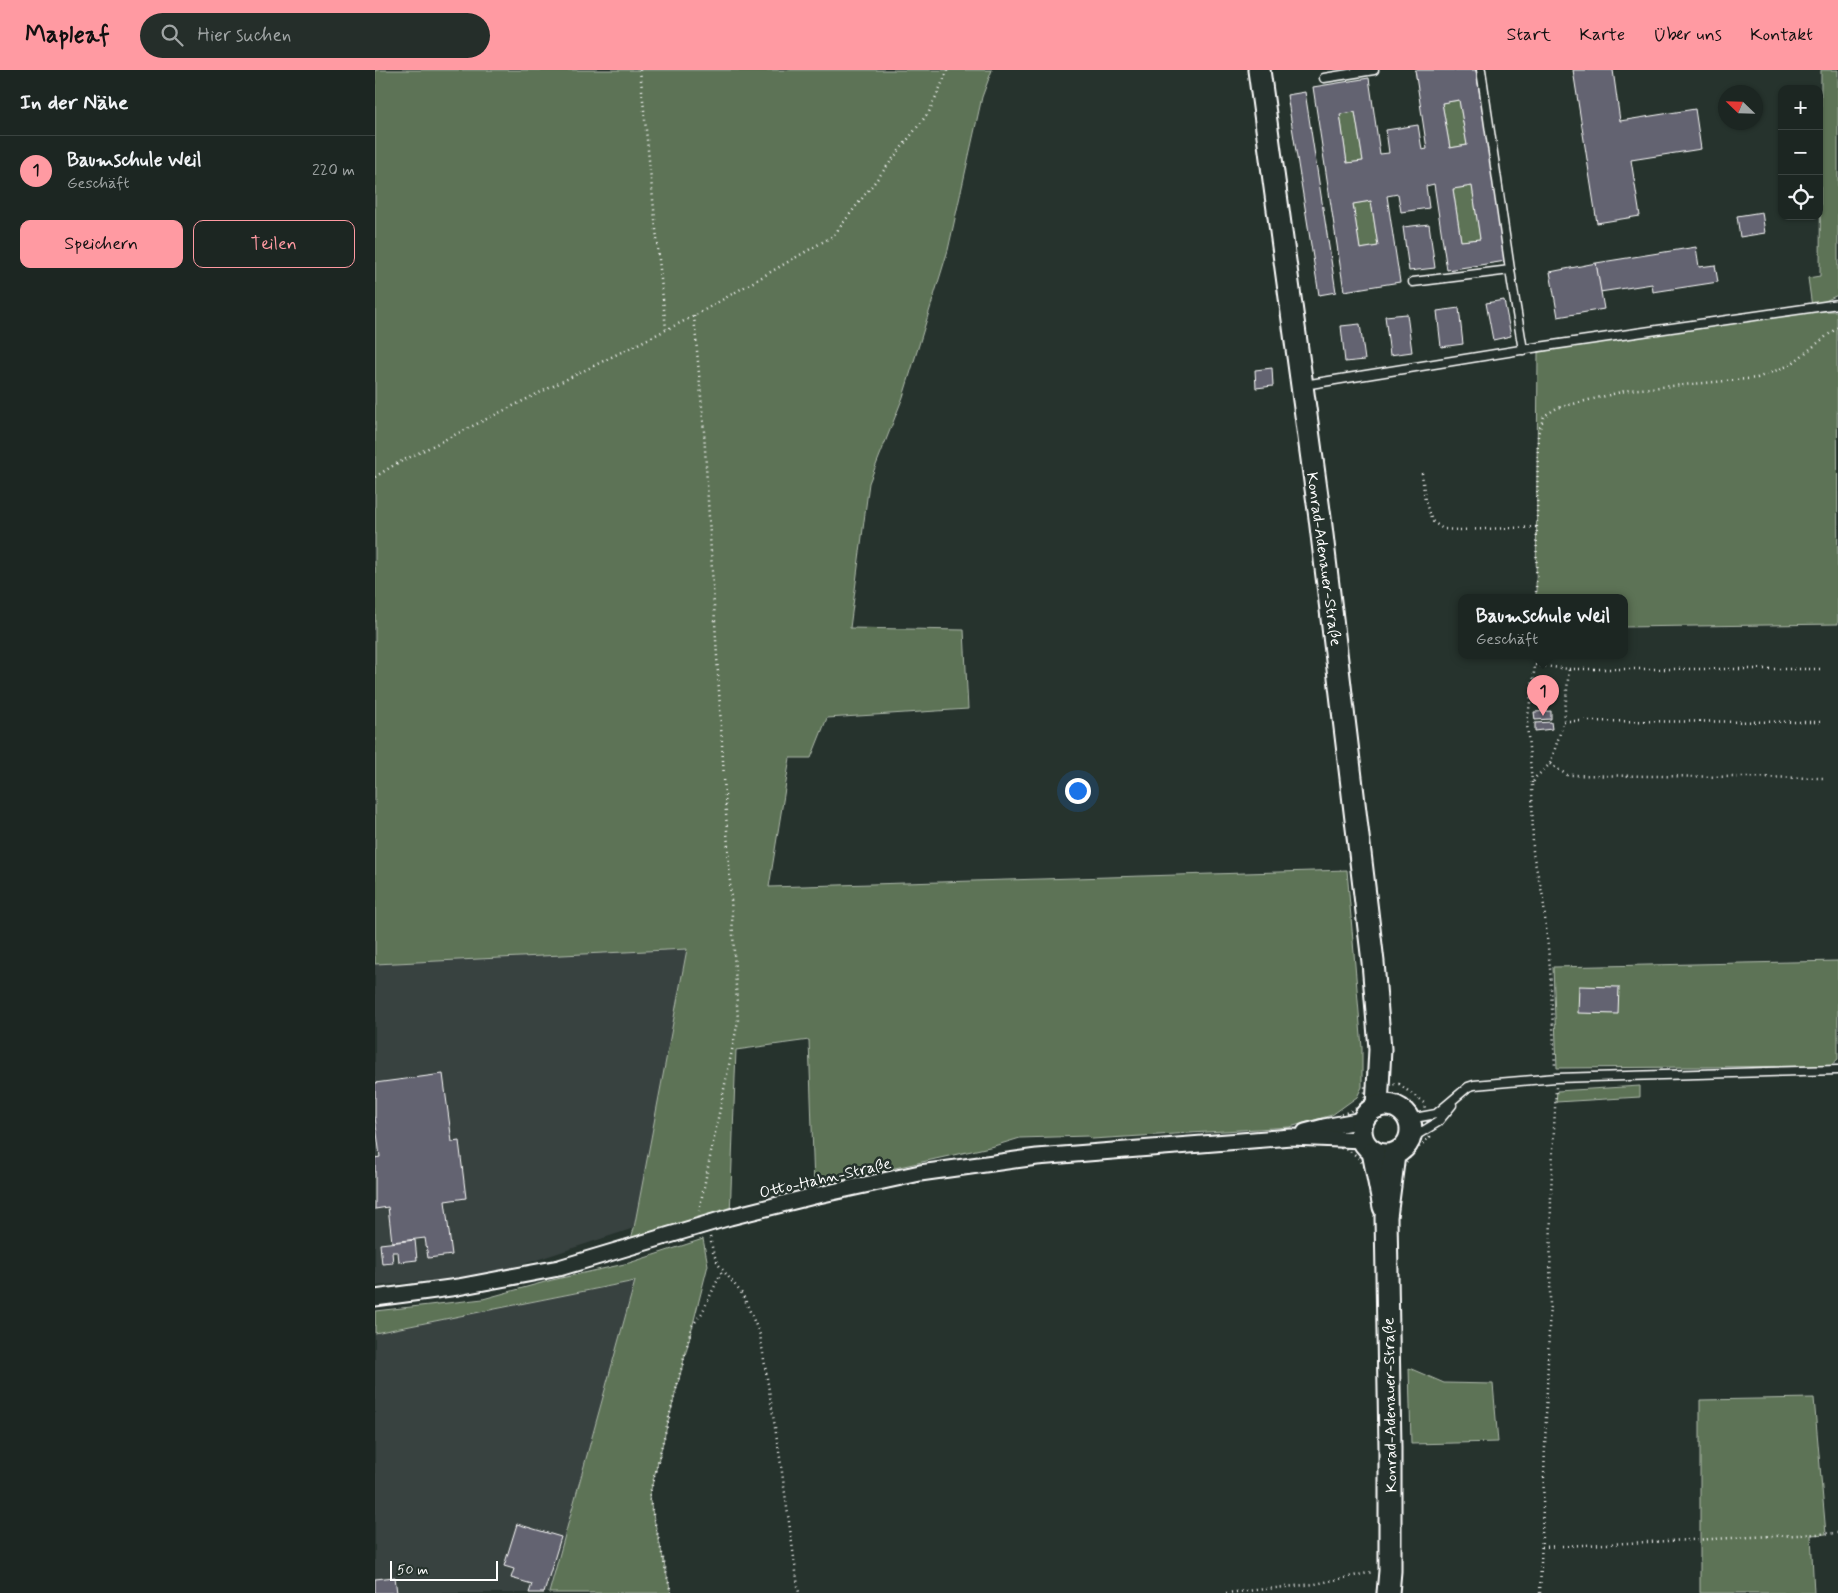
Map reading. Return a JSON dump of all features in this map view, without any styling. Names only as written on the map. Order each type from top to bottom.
[{"type":"main road","name":"Konrad-Adenauer-Straße","points":[[1259,70],[1349,748],[1373,962],[1380,1049],[1373,1125],[1386,1217],[1390,1571],[1388,1593]]},
{"type":"main road","points":[[1399,1108],[1415,1123],[1401,1151],[1394,1155],[1381,1155],[1373,1125],[1399,1108]]},
{"type":"main road","name":"Konrad-Adenauer-Straße","points":[[1386,1217],[1394,1155]]},
{"type":"street","name":"Otto-Hahn-Straße","points":[[375,1298],[458,1287],[559,1268],[701,1225],[815,1196],[920,1173],[1037,1157],[1291,1137],[1324,1127],[1373,1125]]},
{"type":"lane","points":[[1324,78],[1374,70]]},
{"type":"lane","points":[[1481,70],[1523,350]]},
{"type":"lane","points":[[1413,282],[1510,270]]},
{"type":"lane","points":[[1302,386],[1523,350],[1838,304]]},
{"type":"lane","points":[[1415,1123],[1436,1114],[1474,1084],[1556,1078],[1838,1070]]},
{"type":"lane","points":[[1415,1123],[1438,1122],[1457,1097]]},
{"type":"path","points":[[640,70],[666,329]]},
{"type":"path","points":[[375,477],[394,465],[694,316],[833,236],[929,112],[948,70]]},
{"type":"path","points":[[694,316],[705,451],[738,1021],[701,1225],[723,1269],[743,1295],[760,1335],[781,1458],[799,1593]]},
{"type":"path","points":[[1535,594],[1538,434],[1545,416],[1557,408],[1629,390],[1757,378],[1790,365],[1838,327]]},
{"type":"path","points":[[1422,473],[1425,501],[1432,521],[1443,529],[1537,527]]},
{"type":"path","points":[[1535,659],[1527,724],[1532,784],[1533,854],[1544,906],[1550,968],[1556,1078],[1540,1593]]},
{"type":"path","points":[[1535,665],[1569,669],[1824,669]]},
{"type":"path","points":[[1532,784],[1536,777],[1550,764],[1564,721],[1569,669]]},
{"type":"path","points":[[1564,721],[1824,722]]},
{"type":"path","points":[[1550,764],[1567,775],[1824,778]]},
{"type":"path","points":[[1391,1085],[1399,1084],[1424,1103],[1415,1123]]},
{"type":"path","points":[[1340,1119],[1340,1115],[1359,1107],[1365,1097],[1365,1086],[1370,1086]]},
{"type":"path","points":[[671,1593],[649,1497],[692,1326],[702,1314],[723,1269]]},
{"type":"path","points":[[1542,1547],[1838,1533]]},
{"type":"path","points":[[1226,1593],[1315,1584],[1372,1572],[1390,1571]]},
{"type":"shaded area","points":[[687,949],[634,1228],[509,1269],[467,1277],[375,1286],[375,964]]},
{"type":"shaded area","points":[[635,1281],[549,1593],[375,1593],[375,1333]]},
{"type":"green space","points":[[375,70],[992,70],[982,97],[948,250],[903,397],[869,483],[850,628],[964,630],[968,709],[827,718],[811,758],[790,758],[769,887],[1347,870],[1362,1048],[1362,1087],[1357,1097],[1332,1115],[1290,1127],[1092,1139],[1088,1136],[1020,1138],[994,1146],[814,1186],[809,1040],[736,1050],[730,1217],[629,1246],[687,949],[375,964]]},
{"type":"green space","points":[[1821,70],[1838,70],[1838,295],[1812,307],[1808,278],[1820,276],[1820,220],[1823,220],[1823,85],[1821,85]]},
{"type":"green space","points":[[1459,100],[1467,145],[1450,148],[1442,103]]},
{"type":"green space","points":[[1355,112],[1363,161],[1347,163],[1340,114]]},
{"type":"green space","points":[[1472,186],[1480,239],[1461,241],[1453,189]]},
{"type":"green space","points":[[1371,201],[1378,246],[1360,249],[1353,204]]},
{"type":"green space","points":[[1812,311],[1837,311],[1838,624],[1628,627],[1628,594],[1536,594],[1538,352]]},
{"type":"green space","points":[[1838,961],[1838,1059],[1830,1066],[1557,1068],[1553,967]]},
{"type":"green space","points":[[1640,1086],[1640,1097],[1556,1102],[1557,1091]]},
{"type":"green space","points":[[703,1239],[708,1265],[649,1497],[671,1593],[549,1593],[635,1281],[375,1333],[375,1311],[483,1299],[552,1280],[629,1263]]},
{"type":"green space","points":[[1409,1368],[1444,1383],[1493,1384],[1498,1442],[1411,1444]]},
{"type":"green space","points":[[1814,1398],[1826,1534],[1811,1535],[1814,1593],[1700,1593],[1700,1400]]},
{"type":"building","points":[[1415,70],[1476,70],[1506,261],[1447,270],[1434,184],[1426,186],[1429,208],[1401,212],[1398,194],[1387,196],[1400,282],[1344,291],[1313,87],[1369,78],[1380,154],[1389,153],[1386,130],[1418,125],[1422,150],[1427,149]],"holes":[[[1459,100],[1467,145],[1450,148],[1442,103]],[[1355,112],[1363,161],[1347,163],[1340,114]],[[1472,186],[1480,239],[1461,241],[1453,189]],[[1371,201],[1378,246],[1360,249],[1353,204]]]},
{"type":"building","points":[[1573,70],[1613,70],[1620,121],[1695,109],[1701,149],[1631,160],[1640,216],[1597,223]]},
{"type":"building","points":[[1305,92],[1336,292],[1319,295],[1287,95]]},
{"type":"building","points":[[1762,212],[1765,233],[1740,237],[1737,216]]},
{"type":"building","points":[[1429,224],[1435,268],[1409,271],[1403,227]]},
{"type":"building","points":[[1696,247],[1699,267],[1715,265],[1718,282],[1653,292],[1652,284],[1600,292],[1596,263]]},
{"type":"building","points":[[1596,263],[1604,309],[1558,317],[1550,272]]},
{"type":"building","points":[[1504,300],[1511,336],[1493,340],[1486,303]]},
{"type":"building","points":[[1459,308],[1463,344],[1441,347],[1437,311]]},
{"type":"building","points":[[1407,314],[1412,352],[1390,355],[1385,316]]},
{"type":"building","points":[[1360,324],[1365,360],[1345,362],[1341,326]]},
{"type":"building","points":[[1272,368],[1273,386],[1256,388],[1255,370]]},
{"type":"building","points":[[1551,711],[1551,719],[1535,720],[1534,712]]},
{"type":"building","points":[[1551,722],[1552,729],[1535,731],[1535,723]]},
{"type":"building","points":[[1579,986],[1619,987],[1618,1014],[1578,1013]]},
{"type":"building","points":[[443,1074],[452,1142],[459,1141],[466,1198],[445,1201],[452,1255],[428,1258],[425,1238],[392,1242],[388,1207],[375,1209],[375,1158],[380,1157],[375,1117],[375,1083]]},
{"type":"building","points":[[415,1240],[417,1260],[399,1262],[398,1252],[392,1252],[393,1263],[382,1264],[380,1244]]},
{"type":"building","points":[[517,1524],[561,1537],[544,1593],[529,1593],[532,1584],[511,1578],[514,1569],[504,1566]]},
{"type":"building","points":[[395,1577],[397,1593],[375,1593],[375,1579]]},
{"type":"place","name":"Baumschule Weil","points":[[1543,716]]}]
